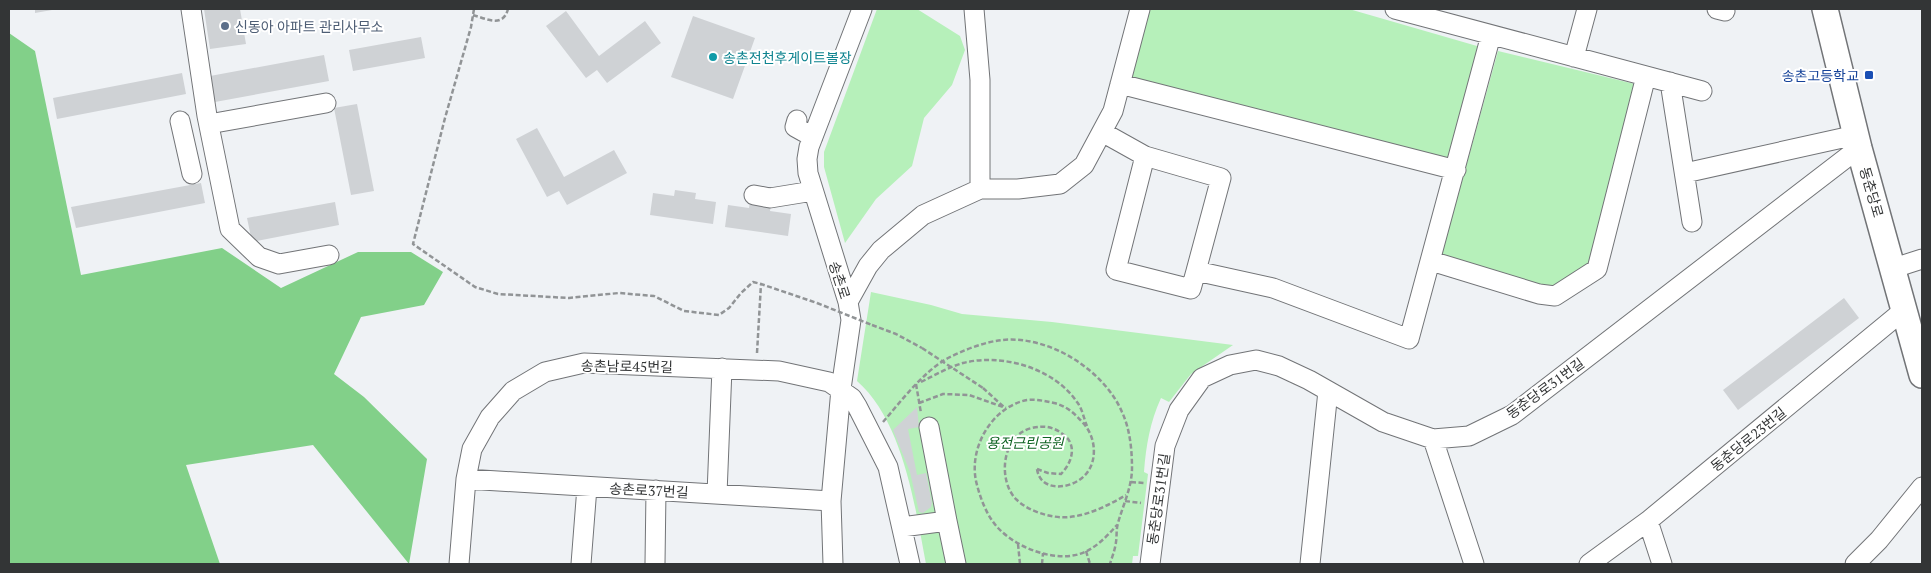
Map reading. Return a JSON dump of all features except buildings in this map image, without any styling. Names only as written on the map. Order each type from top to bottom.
[{"type":"main road","name":"동춘당로","points":[[1825,9],[1858,142],[1922,374]]},
{"type":"street","points":[[191,9],[209,124],[230,229],[259,258],[279,264],[329,255]]},
{"type":"street","name":"송촌로","points":[[833,564],[831,501],[841,389],[851,320],[848,302],[808,173],[807,159],[813,137],[862,9]]},
{"type":"street","points":[[848,302],[868,266],[881,250],[895,236],[923,215],[980,189],[1018,189],[1060,184],[1084,165],[1113,111],[1140,9]]},
{"type":"street","points":[[1395,9],[1460,17],[1491,35],[1702,91]]},
{"type":"street","points":[[1574,57],[1587,9]]},
{"type":"street","points":[[970,11],[980,80],[980,189]]},
{"type":"street","points":[[1196,271],[1273,288],[1409,339],[1491,35]]},
{"type":"street","points":[[1430,261],[1539,294],[1555,296],[1597,269],[1646,76]]},
{"type":"street","points":[[1670,82],[1692,222]]},
{"type":"street","points":[[1120,84],[1456,170]]},
{"type":"street","points":[[209,124],[326,104]]},
{"type":"street","points":[[797,120],[795,127],[813,137]]},
{"type":"street","points":[[174,122],[186,174]]},
{"type":"street","points":[[1102,132],[1145,156],[1222,178],[1191,289],[1116,270],[1145,156]]},
{"type":"street","points":[[1685,173],[1858,142]]},
{"type":"street","name":"동춘당로31번길","points":[[1150,564],[1166,446],[1179,410],[1202,378],[1230,365],[1256,360],[1279,366],[1383,422],[1433,439],[1469,436],[1512,415],[1858,142]]},
{"type":"street","points":[[754,196],[770,198],[813,191]]},
{"type":"street","points":[[1894,268],[1922,259]]},
{"type":"street","name":"동춘당로23번길","points":[[1589,564],[1648,520],[1904,310]]},
{"type":"street","name":"송촌남로45번길","points":[[459,564],[466,479],[472,449],[490,417],[513,391],[544,372],[584,363],[779,371],[828,382],[841,389]]},
{"type":"street","points":[[717,494],[722,368]]},
{"type":"street","points":[[841,389],[852,398],[857,406],[888,467],[910,564]]},
{"type":"street","points":[[1310,564],[1328,391]]},
{"type":"street","points":[[925,424],[956,564]]},
{"type":"street","points":[[1433,439],[1474,564]]},
{"type":"street","name":"송촌로37번길","points":[[466,479],[831,501]]},
{"type":"street","points":[[581,564],[587,486]]},
{"type":"street","points":[[1855,564],[1879,540],[1922,487]]},
{"type":"street","points":[[655,564],[656,490]]},
{"type":"street","points":[[1648,520],[1662,564]]},
{"type":"street","points":[[902,528],[947,521]]},
{"type":"path","points":[[474,9],[474,15],[413,244],[474,287],[498,294],[569,298],[620,293],[654,296],[684,311],[719,315],[729,308],[753,282],[761,284],[817,303],[896,334],[922,348],[983,388],[1006,408]]},
{"type":"path","points":[[474,15],[496,21],[502,20],[508,9]]},
{"type":"path","points":[[757,353],[761,284]]},
{"type":"path","points":[[883,422],[916,384],[947,359],[972,347],[1002,340],[1023,341],[1048,347],[1072,358],[1098,378],[1114,396],[1128,428],[1132,470],[1127,495],[1117,526],[1116,542],[1110,564]]},
{"type":"path","points":[[916,384],[963,363],[985,360],[1011,362],[1033,368],[1055,380],[1077,402],[1093,442],[1094,455],[1091,465],[1082,478],[1070,485],[1055,486],[1042,482],[1036,469],[1048,473],[1062,474],[1070,465],[1073,451],[1068,438],[1056,429],[1043,426],[1027,429],[1015,438],[1007,451],[1004,464],[1006,478],[1014,496],[1038,512],[1053,517],[1070,517],[1088,513],[1127,495]]},
{"type":"path","points":[[916,384],[925,424]]},
{"type":"path","points":[[919,403],[943,394],[969,395],[1006,408]]},
{"type":"path","points":[[1089,430],[1072,411],[1060,404],[1044,400],[1027,400],[1006,408],[990,422],[980,442],[975,462],[976,481],[982,504],[998,528],[1018,544],[1043,553],[1071,556],[1086,551],[1103,540],[1117,526]]},
{"type":"path","points":[[1130,482],[1150,484]]},
{"type":"path","points":[[1125,501],[1146,504]]},
{"type":"path","points":[[1018,544],[1020,564]]},
{"type":"path","points":[[1086,551],[1090,564]]},
{"type":"path","points":[[1042,564],[1043,553]]},
{"type":"green space","points":[[877,9],[917,9],[960,36],[965,50],[952,85],[924,118],[912,166],[876,199],[845,243],[824,167],[824,152]]},
{"type":"green space","points":[[1149,9],[1349,9],[1477,46],[1480,53],[1452,157],[1443,164],[1132,79]]},
{"type":"green space","points":[[9,33],[35,51],[81,275],[222,248],[281,288],[358,252],[411,252],[443,272],[424,305],[361,317],[334,374],[364,397],[427,459],[409,564],[313,445],[186,465],[220,564],[9,564]]},
{"type":"green space","points":[[1498,51],[1639,85],[1588,272],[1552,290],[1441,257]]},
{"type":"green space","name":"용전근린공원","points":[[871,292],[962,314],[1052,322],[1233,345],[1191,374],[1169,402],[1161,398],[1151,425],[1147,443],[1144,472],[1148,474],[1138,556],[1133,556],[1132,564],[926,564],[905,466],[896,441],[886,418],[873,398],[857,381]]},
{"type":"place","name":"신동아 아파트 관리사무소","points":[[225,26]]},
{"type":"place","name":"송촌전천후게이트볼장","points":[[713,57]]},
{"type":"place","name":"송촌고등학교","points":[[1869,75]]}]
